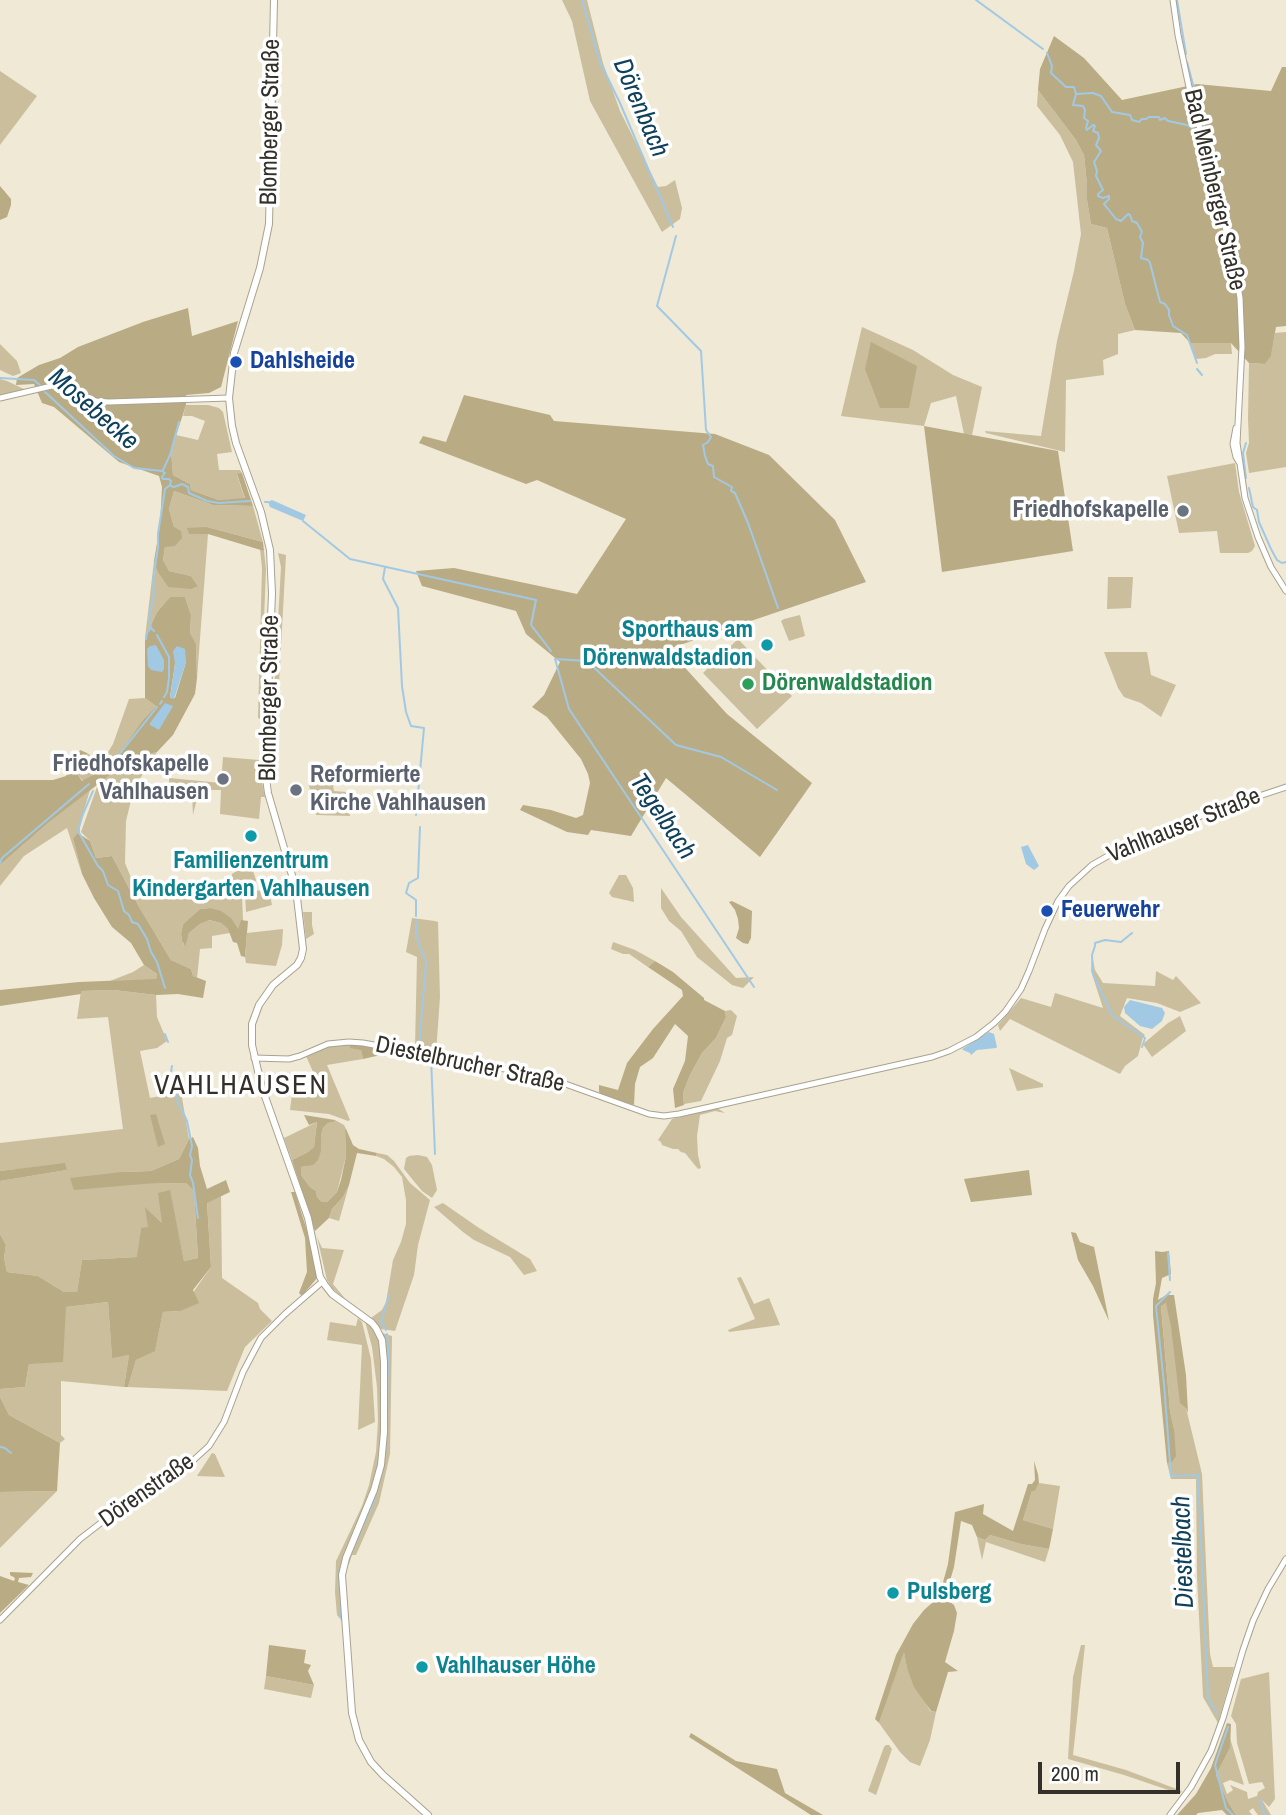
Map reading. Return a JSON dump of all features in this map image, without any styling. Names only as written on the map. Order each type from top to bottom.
[{"type":"main road","name":"Blomberger Straße","points":[[274,0],[269,224],[260,268],[234,353],[229,398],[236,443],[261,512],[271,550],[272,593],[265,771],[268,793],[296,886],[303,949],[302,958],[297,965],[273,985],[259,1005],[252,1024],[252,1038],[254,1058],[308,1218],[316,1262],[323,1282]]},
{"type":"main road","points":[[323,1282],[332,1294],[376,1328],[384,1352],[384,1432],[381,1465],[342,1575],[354,1723],[362,1746],[375,1767],[428,1815]]},
{"type":"street","name":"Bad Meinberger Straße","points":[[1173,0],[1189,88],[1224,221],[1240,298],[1242,346],[1237,443],[1245,498],[1254,529],[1286,591]]},
{"type":"street","points":[[0,398],[56,385],[96,401],[109,402],[229,398]]},
{"type":"street","name":"Vahlhauser Straße","points":[[969,1041],[994,1023],[1014,999],[1030,971],[1054,908],[1065,891],[1092,865],[1142,839],[1286,786]]},
{"type":"street","name":"Diestelbrucher Straße","points":[[254,1058],[289,1059],[328,1044],[363,1043],[543,1076],[649,1114],[664,1116],[923,1059],[969,1041]]},
{"type":"street","name":"Dörenstraße","points":[[0,1620],[80,1539],[115,1512],[187,1466],[209,1446],[224,1422],[243,1372],[261,1338],[323,1282]]},
{"type":"street","points":[[1170,1815],[1191,1787],[1211,1751],[1253,1621],[1286,1559]]},
{"type":"shaded area","points":[[562,0],[587,0],[603,63],[620,111],[658,187],[666,186],[675,180],[682,208],[680,219],[662,232],[590,101],[572,21]]},
{"type":"shaded area","points":[[1054,36],[1084,58],[1122,100],[1197,84],[1271,91],[1282,67],[1286,67],[1286,326],[1276,327],[1271,356],[1265,364],[1249,363],[1231,343],[1190,343],[1181,333],[1135,330],[1125,304],[1107,228],[1091,224],[1084,155],[1076,140],[1038,90],[1040,69]]},
{"type":"shaded area","points":[[0,71],[37,96],[0,145]]},
{"type":"shaded area","points":[[1038,90],[1076,140],[1084,155],[1091,224],[1107,228],[1125,304],[1135,330],[1118,334],[1118,354],[1103,360],[1104,375],[1066,380],[1065,452],[985,431],[1041,436],[1057,341],[1081,234],[1073,162],[1060,135],[1037,106]]},
{"type":"shaded area","points":[[0,186],[11,199],[11,205],[7,217],[0,220]]},
{"type":"shaded area","points":[[188,308],[192,336],[238,321],[221,387],[209,393],[186,395],[186,405],[171,451],[173,475],[190,484],[191,490],[219,500],[245,498],[237,474],[242,473],[253,506],[213,505],[174,491],[169,509],[174,527],[181,531],[182,538],[175,546],[165,547],[163,560],[169,571],[191,576],[198,586],[191,589],[168,587],[154,561],[160,525],[162,487],[159,476],[119,462],[54,407],[42,403],[34,384],[16,385],[17,378],[78,347]]},
{"type":"shaded area","points":[[862,327],[913,350],[953,375],[982,387],[972,435],[964,434],[956,396],[931,403],[924,426],[841,416]]},
{"type":"shaded area","points":[[1286,332],[1286,467],[1249,473],[1246,453],[1249,443],[1249,363],[1265,364],[1271,355],[1275,333]]},
{"type":"shaded area","points":[[871,342],[917,366],[909,408],[880,408],[865,369]]},
{"type":"shaded area","points":[[1190,343],[1231,343],[1232,354],[1215,354],[1196,359]]},
{"type":"shaded area","points":[[0,344],[17,361],[21,373],[13,376],[0,370]]},
{"type":"shaded area","points":[[0,379],[7,381],[26,390],[0,395]]},
{"type":"shaded area","points":[[464,395],[550,415],[554,421],[715,434],[769,455],[835,520],[866,582],[668,649],[727,714],[812,783],[760,857],[666,778],[631,836],[591,830],[588,835],[567,832],[520,810],[523,805],[576,818],[583,815],[590,783],[581,759],[547,717],[532,707],[544,695],[560,662],[526,634],[516,611],[422,586],[416,571],[454,568],[577,594],[626,519],[537,480],[526,484],[419,443],[423,436],[446,442]]},
{"type":"shaded area","points":[[186,405],[208,405],[223,412],[232,452],[217,454],[219,470],[240,470],[242,473],[237,475],[245,499],[219,500],[191,490],[190,484],[173,475],[171,451],[176,435],[198,440],[205,421],[183,416]]},
{"type":"shaded area","points":[[924,426],[1058,451],[1073,551],[942,572]]},
{"type":"shaded area","points":[[1235,463],[1239,492],[1255,546],[1248,553],[1220,553],[1217,531],[1179,533],[1167,476]]},
{"type":"shaded area","points":[[174,491],[213,505],[253,506],[263,542],[207,527],[189,534],[208,534],[197,678],[196,644],[190,634],[191,615],[185,597],[170,597],[157,612],[145,638],[154,561],[168,587],[198,586],[191,576],[169,571],[163,560],[165,547],[174,527],[169,509]]},
{"type":"shaded area","points":[[207,527],[263,542],[264,551],[208,534],[189,534],[187,528]]},
{"type":"shaded area","points":[[260,549],[264,551],[266,569],[260,719],[262,568]]},
{"type":"shaded area","points":[[278,553],[286,555],[273,757],[272,730],[281,567]]},
{"type":"shaded area","points":[[1108,577],[1133,577],[1131,608],[1107,609]]},
{"type":"shaded area","points":[[170,597],[185,597],[191,615],[190,633],[196,644],[195,694],[173,735],[157,752],[122,761],[119,755],[156,706],[145,698],[145,638],[157,612]],"holes":[[[186,662],[175,698],[170,697],[175,664]]]},
{"type":"shaded area","points":[[800,615],[805,636],[789,641],[781,621]]},
{"type":"shaded area","name":"Dörenwaldstadion","points":[[738,639],[792,696],[757,729],[703,673]]},
{"type":"shaded area","points":[[1104,652],[1147,652],[1151,675],[1176,685],[1161,717],[1141,703],[1124,697]]},
{"type":"shaded area","points":[[145,698],[156,706],[143,720],[123,761],[157,752],[134,788],[126,821],[125,863],[139,897],[215,897],[218,892],[231,892],[232,874],[249,858],[256,880],[251,890],[242,894],[243,921],[238,930],[210,908],[200,909],[183,924],[181,934],[184,945],[189,933],[208,920],[221,923],[230,933],[212,936],[212,948],[200,949],[197,978],[193,976],[191,969],[171,960],[112,856],[96,858],[90,841],[81,832],[98,784],[111,774],[108,766],[83,781],[78,775],[79,765],[87,753],[102,762],[113,744],[129,699]]},
{"type":"shaded area","points":[[80,750],[87,753],[79,765],[78,775],[82,781],[109,766],[111,774],[0,865],[0,780],[53,780],[66,776]]},
{"type":"shaded area","points":[[223,757],[259,760],[265,797],[261,797],[259,819],[220,814],[221,790],[199,790],[193,815],[192,794],[169,784],[169,778],[221,783]]},
{"type":"shaded area","points":[[332,779],[334,791],[346,792],[348,795],[350,816],[316,815],[308,781]]},
{"type":"shaded area","points":[[90,790],[80,832],[73,838],[82,874],[67,828],[24,856],[0,886],[0,865]]},
{"type":"shaded area","points":[[78,833],[90,841],[96,858],[112,856],[171,960],[191,969],[193,976],[206,981],[203,998],[114,990],[81,991],[81,994],[0,1006],[0,990],[79,982],[156,979],[157,974],[144,965],[131,943],[112,927],[94,898],[82,874],[73,838]]},
{"type":"shaded area","points":[[619,875],[626,875],[633,888],[634,902],[612,897],[609,893]]},
{"type":"shaded area","points":[[661,888],[681,917],[736,978],[754,977],[743,988],[732,985],[697,957],[681,931],[669,921],[661,908]]},
{"type":"shaded area","points":[[269,890],[272,905],[246,912],[245,894]]},
{"type":"shaded area","points":[[729,902],[752,911],[751,938],[748,944],[736,938],[739,928],[735,910]]},
{"type":"shaded area","points":[[210,908],[231,918],[238,929],[241,920],[248,921],[245,957],[241,956],[228,929],[221,923],[209,920],[189,933],[185,946],[181,934],[183,924],[200,909]]},
{"type":"shaded area","points":[[303,912],[312,912],[314,934],[306,939]]},
{"type":"shaded area","points":[[412,918],[438,922],[440,997],[436,1053],[415,1047],[417,957],[406,952]]},
{"type":"shaded area","points":[[283,929],[276,966],[246,963],[247,933]]},
{"type":"shaded area","points":[[613,942],[655,961],[648,967],[629,954],[611,949]]},
{"type":"shaded area","points":[[1092,955],[1095,970],[1103,983],[1155,986],[1156,971],[1173,980],[1176,976],[1201,1003],[1180,1012],[1157,1003],[1127,998],[1120,1016],[1145,1035],[1138,1056],[1125,1066],[1120,1074],[1010,1019],[1000,1031],[998,1025],[1021,998],[1051,1007],[1055,993],[1103,1008],[1091,971]]},
{"type":"shaded area","points":[[655,961],[673,972],[704,1000],[725,1011],[726,1017],[716,1038],[702,1053],[690,1075],[683,1093],[684,1105],[675,1108],[673,1089],[685,1061],[688,1036],[675,1024],[653,1058],[640,1067],[635,1084],[634,1105],[599,1092],[599,1085],[618,1090],[627,1063],[683,996],[682,990],[648,967]]},
{"type":"shaded area","points":[[144,965],[157,974],[156,980],[110,981],[133,972]]},
{"type":"shaded area","points":[[114,990],[156,995],[157,1017],[167,1041],[157,1048],[140,1051],[150,1098],[181,1092],[189,1139],[179,1159],[151,1171],[122,1172],[143,1184],[186,1183],[194,1191],[198,1258],[184,1261],[169,1190],[163,1224],[146,1208],[149,1228],[141,1228],[138,1257],[82,1260],[77,1292],[64,1292],[38,1276],[7,1272],[4,1258],[6,1245],[0,1234],[0,1181],[67,1170],[64,1164],[0,1171],[0,1143],[123,1129],[108,1017],[77,1019],[81,991]]},
{"type":"shaded area","points":[[731,1010],[737,1016],[732,1035],[727,1038],[720,1061],[701,1101],[684,1104],[683,1093],[690,1075],[702,1053],[716,1038],[726,1017],[725,1011]]},
{"type":"shaded area","points":[[1180,1016],[1186,1031],[1152,1057],[1143,1044]]},
{"type":"shaded area","points":[[350,1044],[361,1049],[363,1059],[327,1065],[350,1120],[329,1114],[290,1110],[292,1094],[314,1094],[318,1083],[306,1056],[330,1046]]},
{"type":"shaded area","points":[[350,1044],[384,1048],[385,1054],[363,1059],[361,1050],[350,1048]]},
{"type":"shaded area","points":[[1009,1068],[1043,1084],[1043,1087],[1017,1091]]},
{"type":"shaded area","points":[[717,1108],[725,1113],[715,1111],[700,1115],[697,1136],[701,1168],[698,1169],[685,1153],[662,1145],[658,1140],[672,1119]]},
{"type":"shaded area","points":[[156,1114],[165,1144],[158,1147],[150,1115]]},
{"type":"shaded area","points":[[304,1115],[335,1120],[323,1128],[318,1160],[313,1165],[301,1167],[301,1175],[322,1202],[327,1202],[337,1192],[341,1180],[346,1156],[345,1129],[353,1145],[377,1153],[376,1156],[357,1153],[343,1197],[332,1209],[329,1218],[315,1231],[292,1160],[314,1147],[317,1122],[309,1125]]},
{"type":"shaded area","points":[[335,1120],[346,1129],[346,1156],[337,1192],[327,1202],[322,1202],[301,1175],[301,1167],[307,1166],[321,1151],[323,1128]]},
{"type":"shaded area","points":[[317,1122],[314,1147],[292,1160],[284,1138]]},
{"type":"shaded area","points":[[193,1137],[207,1189],[226,1180],[230,1192],[207,1203],[211,1267],[193,1290],[199,1303],[180,1311],[163,1312],[155,1351],[136,1360],[128,1387],[124,1387],[129,1355],[112,1358],[108,1302],[66,1307],[63,1362],[29,1364],[25,1387],[0,1389],[0,1234],[6,1245],[4,1258],[7,1272],[38,1276],[64,1292],[77,1292],[82,1260],[137,1257],[141,1228],[148,1227],[145,1207],[162,1223],[158,1193],[170,1190],[184,1261],[198,1258],[194,1191],[186,1183],[74,1190],[70,1178],[151,1171],[179,1159],[189,1139]]},
{"type":"shaded area","points":[[377,1153],[387,1155],[394,1161],[410,1183],[430,1200],[418,1245],[414,1275],[395,1331],[381,1329],[371,1318],[382,1310],[386,1302],[393,1260],[406,1224],[406,1200],[402,1177],[394,1167],[376,1156]]},
{"type":"shaded area","points":[[418,1155],[427,1157],[432,1165],[437,1190],[432,1198],[422,1191],[404,1169],[406,1158]]},
{"type":"shaded area","points":[[65,1163],[67,1170],[0,1181],[0,1171]]},
{"type":"shaded area","points":[[1029,1170],[1032,1195],[971,1202],[964,1179]]},
{"type":"shaded area","points":[[349,1185],[339,1221],[329,1218],[332,1209]]},
{"type":"shaded area","points":[[291,1192],[295,1192],[308,1234],[317,1278],[302,1296],[299,1293],[307,1272],[305,1238]]},
{"type":"shaded area","points":[[221,1196],[222,1278],[258,1303],[260,1309],[272,1321],[245,1347],[227,1391],[128,1387],[136,1360],[155,1350],[163,1312],[180,1311],[211,1267],[207,1202]]},
{"type":"shaded area","points":[[443,1203],[530,1259],[537,1271],[524,1275],[510,1257],[474,1240],[434,1207]]},
{"type":"shaded area","points":[[1071,1232],[1076,1233],[1080,1242],[1094,1247],[1109,1321],[1078,1260]]},
{"type":"shaded area","points":[[317,1237],[322,1248],[344,1250],[333,1284],[347,1301],[327,1280]]},
{"type":"shaded area","points":[[1155,1251],[1169,1251],[1171,1274],[1162,1278],[1158,1300],[1166,1295],[1174,1295],[1186,1375],[1188,1413],[1180,1403],[1166,1303],[1161,1306],[1176,1456],[1172,1462],[1167,1463],[1153,1315]]},
{"type":"shaded area","points":[[741,1277],[754,1304],[769,1298],[780,1325],[729,1332],[728,1330],[755,1319],[737,1278]]},
{"type":"shaded area","points":[[108,1302],[112,1357],[129,1355],[124,1387],[61,1381],[61,1435],[65,1439],[60,1443],[9,1415],[0,1397],[0,1389],[25,1387],[29,1364],[66,1307]]},
{"type":"shaded area","points":[[1167,1303],[1186,1408],[1202,1474],[1210,1654],[1213,1667],[1234,1667],[1218,1723],[1203,1697],[1197,1576],[1196,1479],[1171,1479],[1167,1463],[1172,1462],[1174,1429],[1170,1411],[1161,1305]]},
{"type":"shaded area","points":[[358,1318],[362,1322],[371,1359],[375,1422],[358,1430],[362,1345],[327,1340],[330,1322],[356,1326]]},
{"type":"shaded area","points":[[365,1321],[377,1334],[382,1348],[382,1435],[374,1484],[346,1553],[342,1621],[337,1615],[336,1561],[362,1506],[376,1452],[377,1387],[372,1347]]},
{"type":"shaded area","points":[[382,1333],[392,1336],[390,1454],[379,1503],[356,1555],[352,1555],[349,1564],[347,1563],[385,1455]]},
{"type":"shaded area","points":[[0,1397],[9,1415],[60,1443],[57,1491],[0,1492]]},
{"type":"shaded area","points":[[212,1453],[215,1454],[225,1477],[197,1476]]},
{"type":"shaded area","points":[[1034,1461],[1039,1483],[1035,1491],[1032,1491],[1023,1520],[1053,1529],[1049,1549],[990,1535],[985,1540],[977,1537],[972,1525],[961,1521],[954,1567],[945,1598],[954,1605],[957,1613],[945,1662],[958,1671],[948,1672],[936,1712],[931,1711],[914,1687],[904,1652],[879,1723],[875,1719],[896,1655],[913,1624],[939,1597],[948,1564],[955,1512],[984,1504],[983,1514],[1013,1531],[1028,1484],[1035,1480]]},
{"type":"shaded area","points":[[1039,1483],[1060,1486],[1053,1529],[1023,1520],[1032,1491],[1035,1491]]},
{"type":"shaded area","points":[[57,1491],[0,1548],[0,1492]]},
{"type":"shaded area","points":[[990,1535],[1049,1549],[1045,1562],[986,1542],[982,1560],[977,1537],[985,1540]]},
{"type":"shaded area","points":[[10,1572],[33,1573],[31,1577],[19,1578],[18,1582],[29,1585],[0,1613],[0,1576],[14,1581],[15,1578]]},
{"type":"shaded area","points":[[269,1645],[306,1650],[304,1663],[311,1665],[308,1671],[314,1685],[266,1676]]},
{"type":"shaded area","points":[[1081,1645],[1085,1645],[1073,1755],[1126,1770],[1182,1791],[1180,1794],[1068,1759],[1073,1677]]},
{"type":"shaded area","points":[[904,1651],[907,1668],[930,1711],[936,1712],[930,1740],[920,1766],[910,1762],[900,1752],[879,1723]]},
{"type":"shaded area","points":[[1269,1672],[1275,1799],[1269,1807],[1262,1800],[1271,1815],[1258,1815],[1253,1808],[1249,1811],[1252,1815],[1236,1815],[1216,1775],[1230,1748],[1230,1738],[1244,1785],[1230,1780],[1223,1783],[1227,1794],[1233,1790],[1230,1785],[1247,1792],[1248,1799],[1257,1796],[1258,1792],[1265,1788],[1262,1782],[1249,1784],[1237,1743],[1236,1724],[1231,1716],[1241,1679]]},
{"type":"shaded area","points":[[266,1676],[314,1685],[311,1698],[264,1689]]},
{"type":"shaded area","points":[[1227,1723],[1231,1724],[1230,1748],[1216,1775],[1236,1815],[1227,1815],[1222,1810],[1177,1815],[1196,1794],[1211,1768]]},
{"type":"shaded area","points":[[691,1733],[736,1761],[777,1769],[785,1793],[823,1815],[811,1815],[689,1737]]},
{"type":"shaded area","points":[[886,1745],[892,1749],[876,1795],[868,1791]]},
{"type":"water","points":[[272,500],[306,515],[303,521],[270,507],[268,502]]},
{"type":"water","points":[[156,645],[164,660],[162,672],[151,670],[148,666],[147,649]]},
{"type":"water","points":[[177,646],[185,649],[186,662],[174,699],[170,698],[175,664],[173,651]]},
{"type":"water","points":[[165,703],[173,706],[159,730],[150,723]]},
{"type":"water","points":[[1028,845],[1039,866],[1034,870],[1026,864],[1021,847]]},
{"type":"water","points":[[1130,1000],[1162,1008],[1165,1013],[1162,1021],[1152,1029],[1140,1026],[1125,1013],[1124,1007]]},
{"type":"water","points":[[989,1032],[994,1034],[996,1048],[977,1050],[971,1055],[962,1049]]},
{"type":"waterway","name":"Dörenbach","points":[[582,0],[600,62],[673,227]]},
{"type":"waterway","points":[[976,0],[1043,49]]},
{"type":"waterway","points":[[1177,0],[1186,54]]},
{"type":"waterway","points":[[1047,53],[1052,66],[1051,73],[1066,87],[1074,87],[1076,94],[1073,105],[1083,106],[1084,118],[1088,121],[1087,130],[1093,125],[1093,131],[1098,133],[1096,145],[1101,151],[1094,162],[1096,176],[1103,190],[1098,196],[1109,196],[1104,204],[1116,219],[1121,221],[1128,214],[1132,221],[1137,223],[1142,232],[1141,258],[1150,263],[1160,302],[1169,310],[1173,326],[1187,335],[1197,363]]},
{"type":"waterway","points":[[1187,62],[1210,148]]},
{"type":"waterway","points":[[1076,94],[1093,93],[1101,96],[1112,112],[1130,115],[1132,120],[1139,122],[1149,117],[1159,117],[1160,120],[1165,118],[1192,128]]},
{"type":"waterway","name":"Dörenbach","points":[[676,236],[657,306],[701,351],[706,430],[711,437],[703,445],[705,456],[708,464],[713,466],[714,477],[732,487],[731,491],[735,493],[778,608]]},
{"type":"waterway","points":[[1197,369],[1202,375]]},
{"type":"waterway","name":"Mosebecke","points":[[0,378],[34,380],[41,386]]},
{"type":"waterway","name":"Mosebecke","points":[[44,391],[114,456],[134,468],[162,471],[165,473],[163,479],[171,481],[165,489],[158,534],[154,593],[149,619],[154,631]]},
{"type":"waterway","points":[[163,470],[179,422]]},
{"type":"waterway","points":[[1246,443],[1243,453],[1246,478]]},
{"type":"waterway","name":"Tegelbach","points":[[171,486],[182,484],[188,487],[189,493],[207,501],[250,501]]},
{"type":"waterway","points":[[1249,488],[1253,507],[1257,510],[1259,522],[1271,549],[1277,560],[1286,562]]},
{"type":"waterway","name":"Tegelbach","points":[[303,521],[350,559],[536,600],[531,625],[551,651]]},
{"type":"waterway","points":[[385,567],[383,579],[398,608],[406,712],[411,726],[424,728],[416,815]]},
{"type":"waterway","points":[[146,639],[151,628]]},
{"type":"waterway","name":"Mosebecke","points":[[157,635],[169,657],[169,678],[164,697]]},
{"type":"waterway","name":"Tegelbach","points":[[754,987],[569,709],[555,659],[587,661],[676,745],[721,757],[777,790]]},
{"type":"waterway","name":"Mosebecke","points":[[115,764],[115,760],[157,707]]},
{"type":"waterway","name":"Mosebecke","points":[[0,863],[2,858],[89,784]]},
{"type":"waterway","points":[[93,791],[78,831],[103,871],[108,885],[118,891],[124,911],[132,922],[138,924],[147,939],[165,988]]},
{"type":"waterway","points":[[416,916],[416,900],[406,893],[409,883],[418,878],[420,827]]},
{"type":"waterway","points":[[1146,919],[1162,909]]},
{"type":"waterway","points":[[416,920],[416,936],[426,962],[419,1048]]},
{"type":"waterway","points":[[1095,945],[1105,940],[1121,942],[1132,933]]},
{"type":"waterway","points":[[1095,946],[1092,955],[1093,974],[1112,1015],[1145,1038],[1142,1047]]},
{"type":"waterway","points":[[165,1034],[168,1042]]},
{"type":"waterway","points":[[426,1057],[431,1058],[435,1154]]},
{"type":"waterway","points":[[172,1066],[170,1078],[187,1121],[192,1146],[190,1175],[198,1218]]},
{"type":"waterway","name":"Diestelbach","points":[[1168,1253],[1170,1280]]},
{"type":"waterway","name":"Diestelbach","points":[[1170,1292],[1156,1306],[1171,1476],[1198,1475],[1208,1699],[1217,1713]]},
{"type":"waterway","points":[[386,1330],[381,1322],[389,1295]]},
{"type":"waterway","points":[[387,1334],[387,1415]]},
{"type":"waterway","points":[[384,1463],[387,1434]]},
{"type":"waterway","points":[[0,1447],[11,1453]]},
{"type":"waterway","points":[[375,1477],[379,1458]]},
{"type":"waterway","points":[[376,1494],[382,1472]]},
{"type":"waterway","points":[[362,1528],[375,1499]]},
{"type":"waterway","points":[[355,1545],[361,1531]]},
{"type":"waterway","points":[[339,1571],[341,1618]]},
{"type":"waterway","name":"Diestelbach","points":[[1228,1727],[1215,1765],[1226,1808],[1233,1815]]},
{"type":"waterway","points":[[1260,1800],[1265,1815]]},
{"type":"place","name":"Dahlsheide","points":[[236,362]]},
{"type":"place","name":"Friedhofskapelle","points":[[1183,511]]},
{"type":"place","name":"Sporthaus am Dörenwaldstadion","points":[[767,645]]},
{"type":"place","name":"Dörenwaldstadion","points":[[748,684]]},
{"type":"place","name":"Friedhofskapelle Vahlhausen","points":[[223,779]]},
{"type":"place","name":"Reformierte Kirche Vahlhausen","points":[[296,790]]},
{"type":"place","name":"Familienzentrum Kindergarten Vahlhausen","points":[[251,836]]},
{"type":"place","name":"Feuerwehr","points":[[1047,911]]},
{"type":"place","name":"Pulsberg","points":[[893,1593]]},
{"type":"place","name":"Vahlhauser Höhe","points":[[422,1667]]},
{"type":"district","name":"VAHLHAUSEN","points":[[241,1086]]}]
